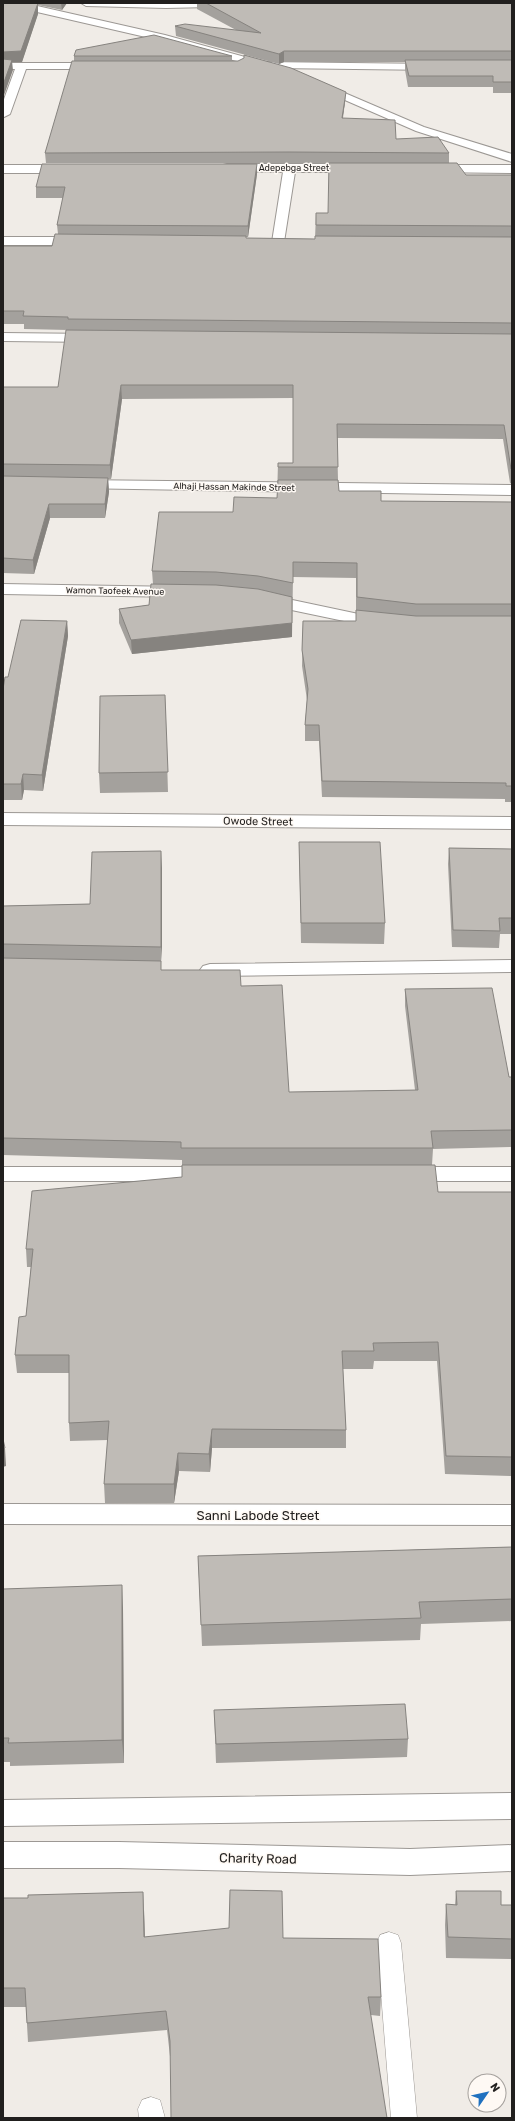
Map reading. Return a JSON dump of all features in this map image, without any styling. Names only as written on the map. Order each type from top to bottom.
[{"type":"street","points":[[11,3],[165,38],[264,65],[306,79],[420,130],[512,158]]},
{"type":"street","points":[[86,3],[166,5],[254,3]]},
{"type":"street","points":[[165,38],[144,18],[145,11],[166,5]]},
{"type":"street","points":[[3,66],[114,66]]},
{"type":"street","points":[[4,114],[22,66]]},
{"type":"street","points":[[221,66],[445,67]]},
{"type":"street","points":[[3,183],[5,169],[86,168]]},
{"type":"street","name":"Adepebga Street","points":[[211,168],[369,168]]},
{"type":"street","points":[[278,242],[290,168]]},
{"type":"street","points":[[417,169],[512,169]]},
{"type":"street","points":[[3,241],[97,241]]},
{"type":"street","points":[[263,242],[294,243]]},
{"type":"street","points":[[3,337],[106,338]]},
{"type":"street","name":"Alhaji Hassan Makinde Street","points":[[67,485],[512,490]]},
{"type":"street","name":"Wamon Taofeek Avenue","points":[[3,589],[200,593]]},
{"type":"street","points":[[251,597],[368,621],[399,624]]},
{"type":"street","name":"Owode Street","points":[[3,819],[512,823]]},
{"type":"street","points":[[191,971],[512,966]]},
{"type":"street","points":[[3,1174],[234,1174]]},
{"type":"street","points":[[385,1174],[512,1174]]},
{"type":"street","name":"Sanni Labode Street","points":[[3,1514],[512,1515]]},
{"type":"street","points":[[3,1812],[512,1806]]},
{"type":"street","name":"Charity Road","points":[[3,1856],[119,1855],[410,1862],[512,1858]]},
{"type":"lane","points":[[388,1943],[404,2118]]},
{"type":"building","points":[[3,3],[38,3],[21,51],[3,52]]},
{"type":"building","points":[[206,3],[512,3],[512,51],[284,51],[279,54],[175,26],[185,24],[261,33]]},
{"type":"building","points":[[154,35],[232,56],[74,56],[76,50]]},
{"type":"building","points":[[244,55],[291,68],[346,92],[342,118],[395,120],[396,139],[438,137],[449,153],[45,153],[72,61],[238,61],[244,58]]},
{"type":"building","points":[[3,59],[12,60],[3,85]]},
{"type":"building","points":[[405,60],[512,60],[512,82],[493,82],[493,76],[409,76]]},
{"type":"building","points":[[329,163],[457,163],[466,175],[512,175],[512,226],[316,225],[316,213],[328,213]]},
{"type":"building","points":[[42,164],[257,164],[248,226],[57,225],[65,187],[36,187]]},
{"type":"building","points":[[55,234],[246,236],[246,238],[315,239],[315,236],[512,237],[512,323],[68,319],[68,317],[23,316],[24,311],[3,311],[3,246],[52,246]]},
{"type":"building","points":[[66,330],[512,334],[512,470],[504,425],[337,424],[338,467],[278,467],[278,463],[293,463],[293,385],[121,385],[110,465],[3,464],[3,387],[58,387]]},
{"type":"building","points":[[3,476],[108,478],[105,504],[49,504],[33,560],[3,558]]},
{"type":"building","points":[[278,480],[338,480],[339,491],[381,491],[381,501],[512,502],[512,604],[416,604],[357,597],[357,563],[293,562],[293,583],[258,576],[216,572],[152,571],[159,512],[233,512],[234,497],[277,498]]},
{"type":"building","points":[[151,584],[216,585],[258,589],[292,597],[292,623],[131,640],[119,609],[149,605]]},
{"type":"building","points":[[356,610],[416,616],[512,616],[512,786],[506,786],[506,783],[322,781],[319,725],[305,725],[308,689],[302,650],[303,621],[356,621]]},
{"type":"building","points":[[21,620],[67,621],[42,775],[23,774],[21,784],[3,784],[3,689],[5,677],[8,677]]},
{"type":"building","points":[[165,695],[168,772],[99,773],[100,696]]},
{"type":"building","points":[[299,842],[380,842],[385,923],[301,923]]},
{"type":"building","points":[[449,848],[512,849],[512,918],[499,918],[500,931],[453,930]]},
{"type":"building","points":[[161,851],[161,947],[3,944],[3,906],[90,904],[92,852]]},
{"type":"building","points":[[3,958],[161,961],[161,970],[240,970],[241,986],[282,985],[289,1092],[418,1090],[405,989],[492,988],[509,1077],[512,1077],[512,1130],[431,1131],[433,1148],[181,1148],[181,1142],[3,1138]]},
{"type":"building","points":[[182,1165],[435,1165],[438,1192],[512,1192],[512,1457],[446,1456],[438,1342],[373,1343],[374,1351],[342,1351],[346,1430],[212,1429],[209,1454],[178,1453],[174,1484],[104,1484],[109,1421],[69,1423],[69,1355],[15,1355],[19,1317],[26,1316],[33,1249],[26,1249],[32,1191],[182,1177]]},
{"type":"building","points":[[512,1547],[512,1599],[419,1602],[421,1618],[201,1625],[198,1556]]},
{"type":"building","points":[[122,1585],[122,1740],[8,1743],[9,1738],[3,1738],[3,1589]]},
{"type":"building","points":[[405,1704],[408,1739],[216,1744],[214,1710]]},
{"type":"building","points":[[230,1890],[282,1891],[283,1938],[378,1939],[381,1997],[368,1997],[387,2118],[171,2118],[170,2041],[166,2011],[27,2023],[25,1988],[3,1988],[3,1898],[28,1898],[28,1895],[143,1892],[144,1937],[229,1928]]},
{"type":"building","points":[[456,1891],[501,1891],[501,1905],[512,1905],[512,1939],[448,1937],[446,1904],[457,1905]]}]
